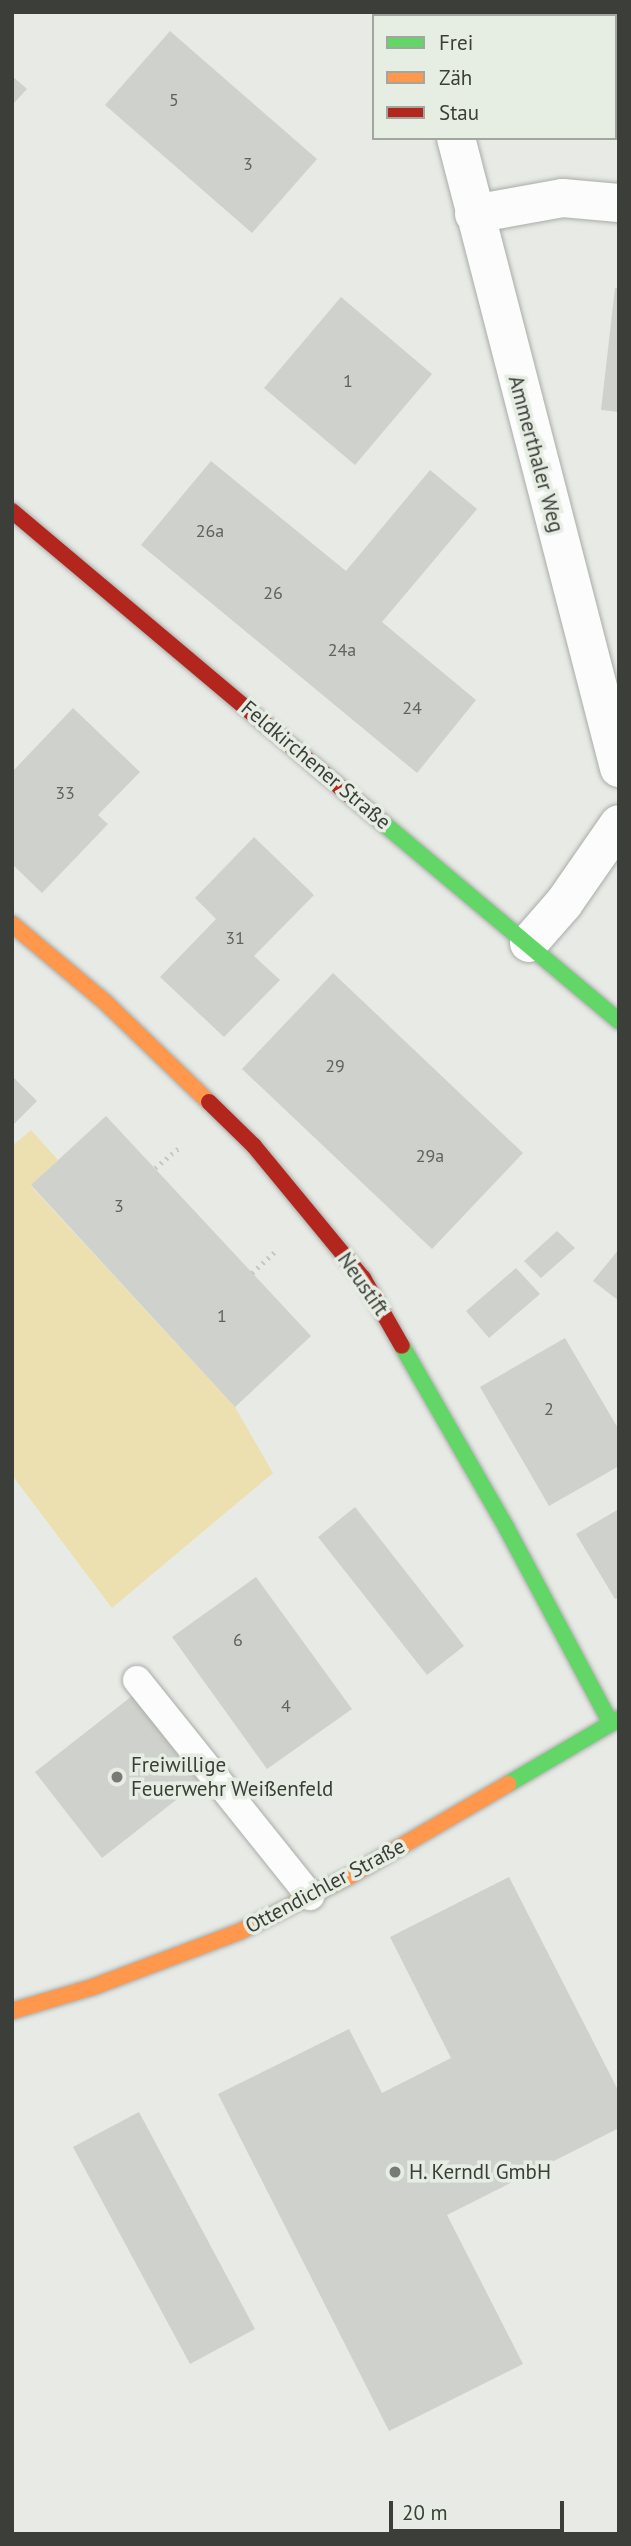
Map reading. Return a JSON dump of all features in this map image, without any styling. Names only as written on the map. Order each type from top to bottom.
[{"type":"street","name":"Ammerthaler Weg","points":[[456,140],[619,768]]},
{"type":"street","points":[[474,214],[563,198],[619,203]]},
{"type":"street","name":"Feldkirchener Straße","points":[[12,511],[619,1021]]},
{"type":"street","points":[[529,943],[564,903],[619,824]]},
{"type":"street","name":"Neustift","points":[[12,924],[106,1003],[254,1146],[363,1278],[615,1721]]},
{"type":"street","name":"Ottendichler Straße","points":[[12,2011],[93,1987],[241,1931],[350,1876],[615,1721]]},
{"type":"lane","points":[[137,1680],[310,1896]]},
{"type":"path","points":[[155,1168],[186,1141]]},
{"type":"path","points":[[252,1273],[281,1247]]},
{"type":"shaded area","points":[[31,1130],[58,1160],[31,1186],[235,1407],[273,1473],[112,1608],[12,1475],[12,1146]]},
{"type":"building","points":[[170,31],[317,159],[252,233],[105,105]]},
{"type":"building","points":[[12,76],[27,89],[12,105]]},
{"type":"building","points":[[615,288],[619,288],[619,412],[601,410]]},
{"type":"building","points":[[341,297],[432,374],[355,465],[264,388]]},
{"type":"building","points":[[211,461],[346,571],[430,470],[477,509],[382,622],[476,700],[417,773],[141,545]]},
{"type":"building","points":[[73,708],[140,772],[98,815],[108,824],[42,893],[12,864],[12,772]]},
{"type":"building","points":[[254,837],[314,895],[254,956],[280,980],[224,1037],[160,977],[216,919],[195,898]]},
{"type":"building","points":[[333,973],[523,1153],[432,1249],[242,1069]]},
{"type":"building","points":[[12,1076],[37,1101],[12,1126]]},
{"type":"building","points":[[106,1116],[311,1336],[235,1407],[31,1185]]},
{"type":"building","points":[[557,1231],[575,1248],[541,1278],[524,1261]]},
{"type":"building","points":[[619,1249],[619,1301],[593,1281]]},
{"type":"building","points":[[516,1268],[540,1294],[489,1338],[466,1311]]},
{"type":"building","points":[[565,1338],[619,1430],[619,1466],[549,1506],[480,1387]]},
{"type":"building","points":[[355,1507],[464,1646],[427,1675],[318,1537]]},
{"type":"building","points":[[619,1509],[619,1597],[615,1599],[576,1534]]},
{"type":"building","points":[[256,1577],[352,1709],[267,1769],[172,1637]]},
{"type":"building","name":"Freiwillige Feuerwehr Weißenfeld","points":[[132,1696],[199,1782],[102,1858],[35,1772]]},
{"type":"building","name":"H. Kerndl GmbH","points":[[509,1877],[619,2092],[619,2128],[447,2215],[523,2364],[389,2431],[218,2094],[349,2029],[382,2093],[451,2058],[390,1937]]},
{"type":"building","points":[[139,2112],[255,2329],[190,2364],[73,2147]]},
{"type":"traffic: fast","points":[[352,797],[619,1021]]},
{"type":"traffic: fast","points":[[402,1346],[506,1527],[611,1724]]},
{"type":"traffic: fast","points":[[508,1784],[619,1719]]},
{"type":"traffic: slow","points":[[12,924],[106,1003],[209,1102]]},
{"type":"traffic: slow","points":[[12,2011],[93,1987],[241,1931],[350,1876],[508,1784]]},
{"type":"traffic: jam","points":[[12,511],[352,797]]},
{"type":"traffic: jam","points":[[209,1102],[254,1146],[363,1278],[402,1346]]},
{"type":"place","name":"Freiwillige Feuerwehr Weißenfeld","points":[[117,1777]]},
{"type":"place","name":"H. Kerndl GmbH","points":[[395,2172]]}]
